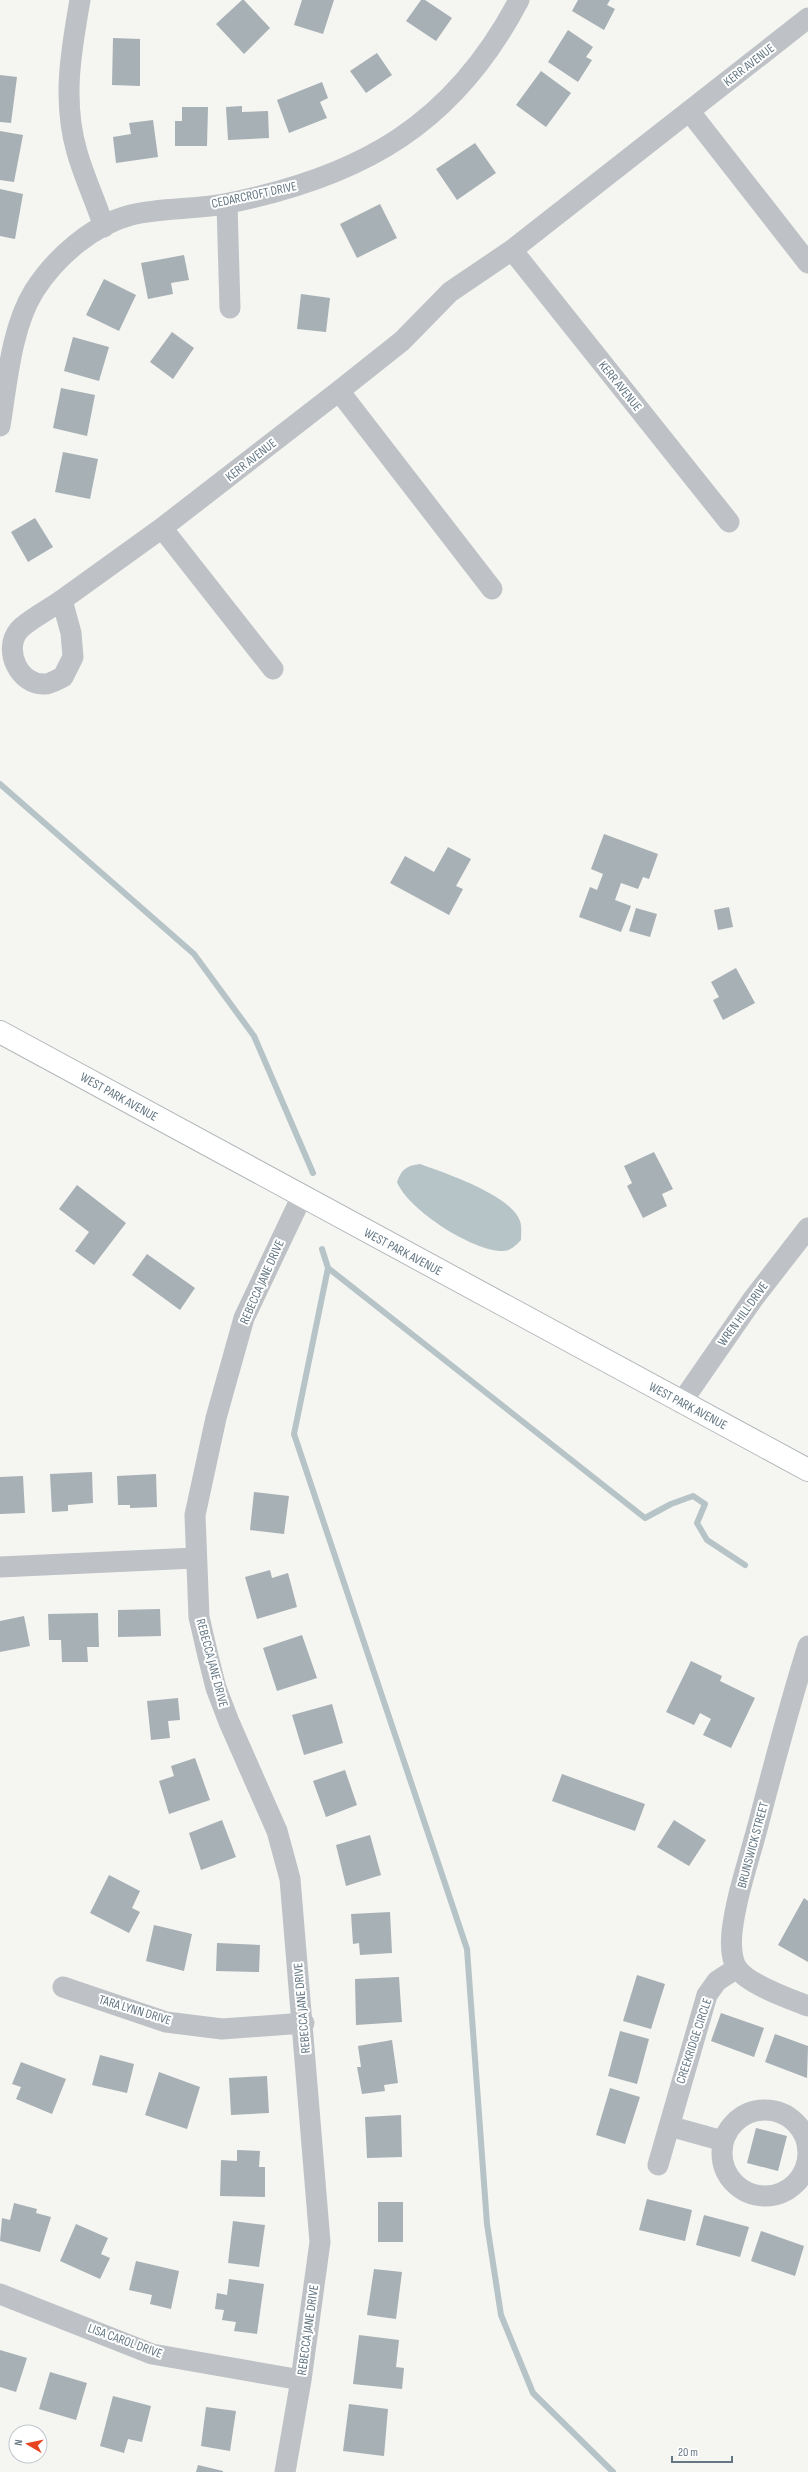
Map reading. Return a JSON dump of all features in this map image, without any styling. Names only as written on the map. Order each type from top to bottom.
[{"type":"main road","name":"WEST PARK AVENUE","points":[[0,1032],[681,1403],[808,1470]]},
{"type":"street","points":[[80,0],[68,78],[69,107],[77,152],[104,227]]},
{"type":"street","name":"CEDARCROFT DRIVE","points":[[0,426],[16,335],[34,292],[58,259],[104,227],[130,215],[227,204],[315,181],[383,149],[423,120],[460,86],[491,48],[519,0]]},
{"type":"street","name":"KERR AVENUE","points":[[62,600],[162,528],[339,391],[402,341],[450,292],[512,250],[808,18]]},
{"type":"street","points":[[690,112],[808,263]]},
{"type":"street","points":[[227,204],[230,308]]},
{"type":"street","name":"KERR AVENUE","points":[[512,250],[729,522]]},
{"type":"street","points":[[339,391],[492,589]]},
{"type":"street","points":[[162,528],[272,669]]},
{"type":"street","name":"REBECCA JANE DRIVE","points":[[284,2472],[301,2380],[320,2242],[304,2023],[290,1879],[277,1831],[216,1688],[199,1617],[195,1558],[195,1515],[216,1418],[244,1318],[302,1196]]},
{"type":"street","name":"WREN HILL DRIVE","points":[[681,1403],[753,1299],[808,1228]]},
{"type":"street","points":[[0,1567],[195,1558]]},
{"type":"street","name":"BRUNSWICK STREET","points":[[737,1968],[732,1941],[734,1919],[792,1698],[808,1646]]},
{"type":"street","points":[[737,1968],[754,1982],[777,1994],[808,2006]]},
{"type":"street","name":"CREEKRIDGE CIRCLE","points":[[658,2165],[707,1995],[718,1981],[737,1968]]},
{"type":"street","name":"TARA LYNN DRIVE","points":[[64,1987],[166,2022],[222,2029],[304,2023]]},
{"type":"street","points":[[759,2110],[772,2110],[795,2122],[803,2132],[807,2144],[808,2157],[805,2170],[798,2181],[788,2190],[777,2195],[764,2196],[751,2194],[740,2188],[727,2174],[722,2155],[723,2141],[736,2121],[747,2114],[759,2110]]},
{"type":"street","points":[[669,2126],[723,2141]]},
{"type":"street","name":"LISA CAROL DRIVE","points":[[0,2294],[152,2354],[301,2380]]},
{"type":"shaded area","points":[[420,1164],[476,1186],[504,1202],[514,1211],[520,1221],[521,1240],[508,1250],[503,1251],[491,1249],[476,1245],[460,1237],[428,1216],[414,1205],[397,1182],[405,1169]]},
{"type":"building","points":[[242,0],[244,0],[270,28],[244,54],[216,24]]},
{"type":"building","points":[[302,0],[334,0],[323,34],[294,25]]},
{"type":"building","points":[[421,0],[425,0],[452,18],[436,41],[406,21]]},
{"type":"building","points":[[578,0],[610,0],[607,5],[615,9],[604,30],[572,11]]},
{"type":"building","points":[[568,30],[593,47],[586,57],[592,60],[578,82],[548,62]]},
{"type":"building","points":[[113,38],[140,39],[140,86],[112,85]]},
{"type":"building","points":[[377,53],[392,75],[366,93],[350,71]]},
{"type":"building","points":[[541,71],[571,93],[546,127],[516,105]]},
{"type":"building","points":[[0,75],[17,77],[11,123],[0,122]]},
{"type":"building","points":[[322,82],[328,98],[320,102],[327,118],[289,133],[277,100]]},
{"type":"building","points":[[242,106],[242,112],[268,111],[269,138],[228,140],[226,107]]},
{"type":"building","points":[[182,107],[208,107],[207,146],[175,146],[175,121],[182,121]]},
{"type":"building","points":[[153,120],[158,157],[116,163],[113,137],[131,134],[129,123]]},
{"type":"building","points":[[0,131],[23,135],[14,182],[0,180]]},
{"type":"building","points":[[475,143],[496,173],[457,200],[436,169]]},
{"type":"building","points":[[0,189],[23,194],[15,239],[0,236]]},
{"type":"building","points":[[380,204],[397,238],[357,258],[340,224]]},
{"type":"building","points":[[184,255],[189,280],[171,283],[173,294],[148,299],[141,263]]},
{"type":"building","points":[[104,279],[136,295],[119,331],[86,315]]},
{"type":"building","points":[[301,294],[330,298],[326,332],[297,329]]},
{"type":"building","points":[[172,332],[194,348],[173,379],[150,362]]},
{"type":"building","points":[[73,337],[109,347],[99,381],[64,371]]},
{"type":"building","points":[[61,388],[95,395],[87,436],[53,428]]},
{"type":"building","points":[[63,452],[98,459],[90,499],[55,492]]},
{"type":"building","points":[[35,518],[53,547],[28,562],[11,532]]},
{"type":"building","points":[[604,834],[658,854],[649,879],[643,877],[638,889],[621,883],[615,900],[631,906],[621,932],[579,917],[590,887],[597,890],[603,874],[591,869]]},
{"type":"building","points":[[448,847],[471,859],[456,886],[463,889],[449,915],[390,883],[405,856],[434,872]]},
{"type":"building","points":[[729,907],[733,927],[718,930],[714,910]]},
{"type":"building","points":[[636,908],[657,914],[650,937],[629,931]]},
{"type":"building","points":[[736,968],[755,1003],[723,1020],[713,1000],[719,997],[711,982]]},
{"type":"building","points":[[654,1152],[673,1189],[662,1194],[667,1206],[643,1218],[627,1186],[632,1183],[624,1166]]},
{"type":"building","points":[[77,1185],[126,1223],[94,1265],[75,1251],[89,1232],[59,1209]]},
{"type":"building","points":[[147,1254],[195,1288],[180,1310],[132,1275]]},
{"type":"building","points":[[92,1472],[93,1503],[68,1505],[68,1511],[52,1512],[50,1474]]},
{"type":"building","points":[[156,1474],[157,1507],[130,1508],[130,1505],[118,1505],[117,1476]]},
{"type":"building","points":[[23,1476],[25,1513],[0,1514],[0,1477]]},
{"type":"building","points":[[254,1492],[289,1496],[284,1534],[250,1530]]},
{"type":"building","points":[[270,1570],[272,1578],[288,1573],[297,1607],[257,1619],[245,1577]]},
{"type":"building","points":[[160,1609],[161,1636],[118,1637],[118,1610]]},
{"type":"building","points":[[98,1613],[99,1647],[87,1647],[88,1662],[62,1662],[61,1640],[49,1640],[48,1614]]},
{"type":"building","points":[[24,1616],[30,1646],[0,1652],[0,1621]]},
{"type":"building","points":[[302,1635],[317,1678],[277,1691],[263,1648]]},
{"type":"building","points":[[691,1661],[722,1676],[720,1681],[755,1698],[731,1748],[703,1735],[711,1719],[700,1713],[694,1725],[666,1712]]},
{"type":"building","points":[[178,1698],[180,1720],[168,1721],[170,1738],[151,1740],[147,1701]]},
{"type":"building","points":[[332,1704],[343,1743],[304,1755],[292,1715]]},
{"type":"building","points":[[195,1758],[210,1800],[169,1814],[159,1781],[174,1776],[171,1766]]},
{"type":"building","points":[[345,1770],[357,1805],[326,1817],[313,1781]]},
{"type":"building","points":[[562,1774],[645,1804],[635,1831],[552,1801]]},
{"type":"building","points":[[222,1820],[236,1857],[201,1870],[189,1833]]},
{"type":"building","points":[[674,1820],[706,1840],[689,1866],[657,1847]]},
{"type":"building","points":[[370,1835],[381,1875],[346,1886],[336,1845]]},
{"type":"building","points":[[109,1875],[140,1891],[132,1908],[140,1912],[129,1933],[90,1913]]},
{"type":"building","points":[[804,1898],[808,1901],[808,1962],[778,1945]]},
{"type":"building","points":[[390,1912],[392,1953],[360,1955],[359,1943],[353,1944],[351,1914]]},
{"type":"building","points":[[154,1925],[192,1934],[184,1971],[146,1961]]},
{"type":"building","points":[[217,1943],[260,1945],[259,1972],[216,1971]]},
{"type":"building","points":[[637,1975],[665,1984],[651,2029],[623,2021]]},
{"type":"building","points":[[399,1977],[402,2022],[356,2025],[355,1979]]},
{"type":"building","points":[[721,2013],[764,2028],[754,2057],[711,2041]]},
{"type":"building","points":[[620,2031],[649,2039],[637,2084],[608,2076]]},
{"type":"building","points":[[775,2034],[808,2046],[807,2078],[765,2062]]},
{"type":"building","points":[[392,2040],[398,2083],[384,2085],[385,2091],[362,2094],[357,2067],[361,2067],[358,2046]]},
{"type":"building","points":[[100,2055],[134,2064],[127,2093],[92,2085]]},
{"type":"building","points":[[21,2062],[66,2079],[52,2114],[16,2099],[21,2087],[12,2084]]},
{"type":"building","points":[[159,2072],[200,2087],[187,2129],[145,2115]]},
{"type":"building","points":[[267,2076],[269,2113],[231,2115],[229,2078]]},
{"type":"building","points":[[610,2088],[640,2097],[625,2144],[596,2135]]},
{"type":"building","points":[[401,2115],[402,2157],[367,2158],[365,2117]]},
{"type":"building","points":[[756,2128],[787,2136],[778,2171],[747,2163]]},
{"type":"building","points":[[237,2150],[260,2151],[259,2167],[265,2167],[265,2197],[220,2196],[221,2160],[237,2161]]},
{"type":"building","points":[[647,2199],[692,2210],[685,2241],[639,2230]]},
{"type":"building","points":[[378,2202],[403,2202],[403,2242],[378,2242]]},
{"type":"building","points":[[14,2203],[37,2209],[36,2213],[51,2217],[40,2252],[0,2241],[2,2218],[10,2220]]},
{"type":"building","points":[[704,2215],[749,2227],[740,2257],[696,2245]]},
{"type":"building","points":[[233,2221],[265,2225],[259,2267],[228,2263]]},
{"type":"building","points":[[76,2224],[108,2238],[101,2254],[110,2258],[100,2279],[60,2261]]},
{"type":"building","points":[[761,2231],[804,2246],[795,2276],[751,2261]]},
{"type":"building","points":[[136,2261],[179,2271],[171,2309],[150,2304],[152,2295],[129,2290]]},
{"type":"building","points":[[374,2269],[402,2272],[396,2319],[367,2315]]},
{"type":"building","points":[[229,2279],[264,2284],[257,2334],[234,2331],[236,2322],[222,2320],[224,2310],[215,2309],[217,2293],[227,2295]]},
{"type":"building","points":[[359,2335],[399,2340],[396,2367],[404,2368],[402,2389],[353,2384]]},
{"type":"building","points":[[0,2350],[27,2358],[16,2392],[0,2387]]},
{"type":"building","points":[[50,2372],[87,2383],[76,2420],[39,2409]]},
{"type":"building","points":[[113,2396],[151,2406],[142,2442],[128,2439],[124,2453],[100,2446]]},
{"type":"building","points":[[349,2404],[388,2409],[384,2456],[343,2451]]},
{"type":"building","points":[[206,2407],[236,2411],[230,2451],[201,2446]]},
{"type":"building","points":[[198,2465],[223,2471],[223,2472],[196,2472]]},
{"type":"waterway","points":[[0,784],[194,954],[254,1036],[313,1173]]},
{"type":"waterway","points":[[322,1249],[328,1268],[294,1434],[467,1949],[487,2224],[501,2315],[533,2393],[613,2472]]},
{"type":"waterway","points":[[328,1268],[645,1518],[671,1504],[693,1496],[705,1504],[697,1523],[707,1540],[745,1565]]}]
